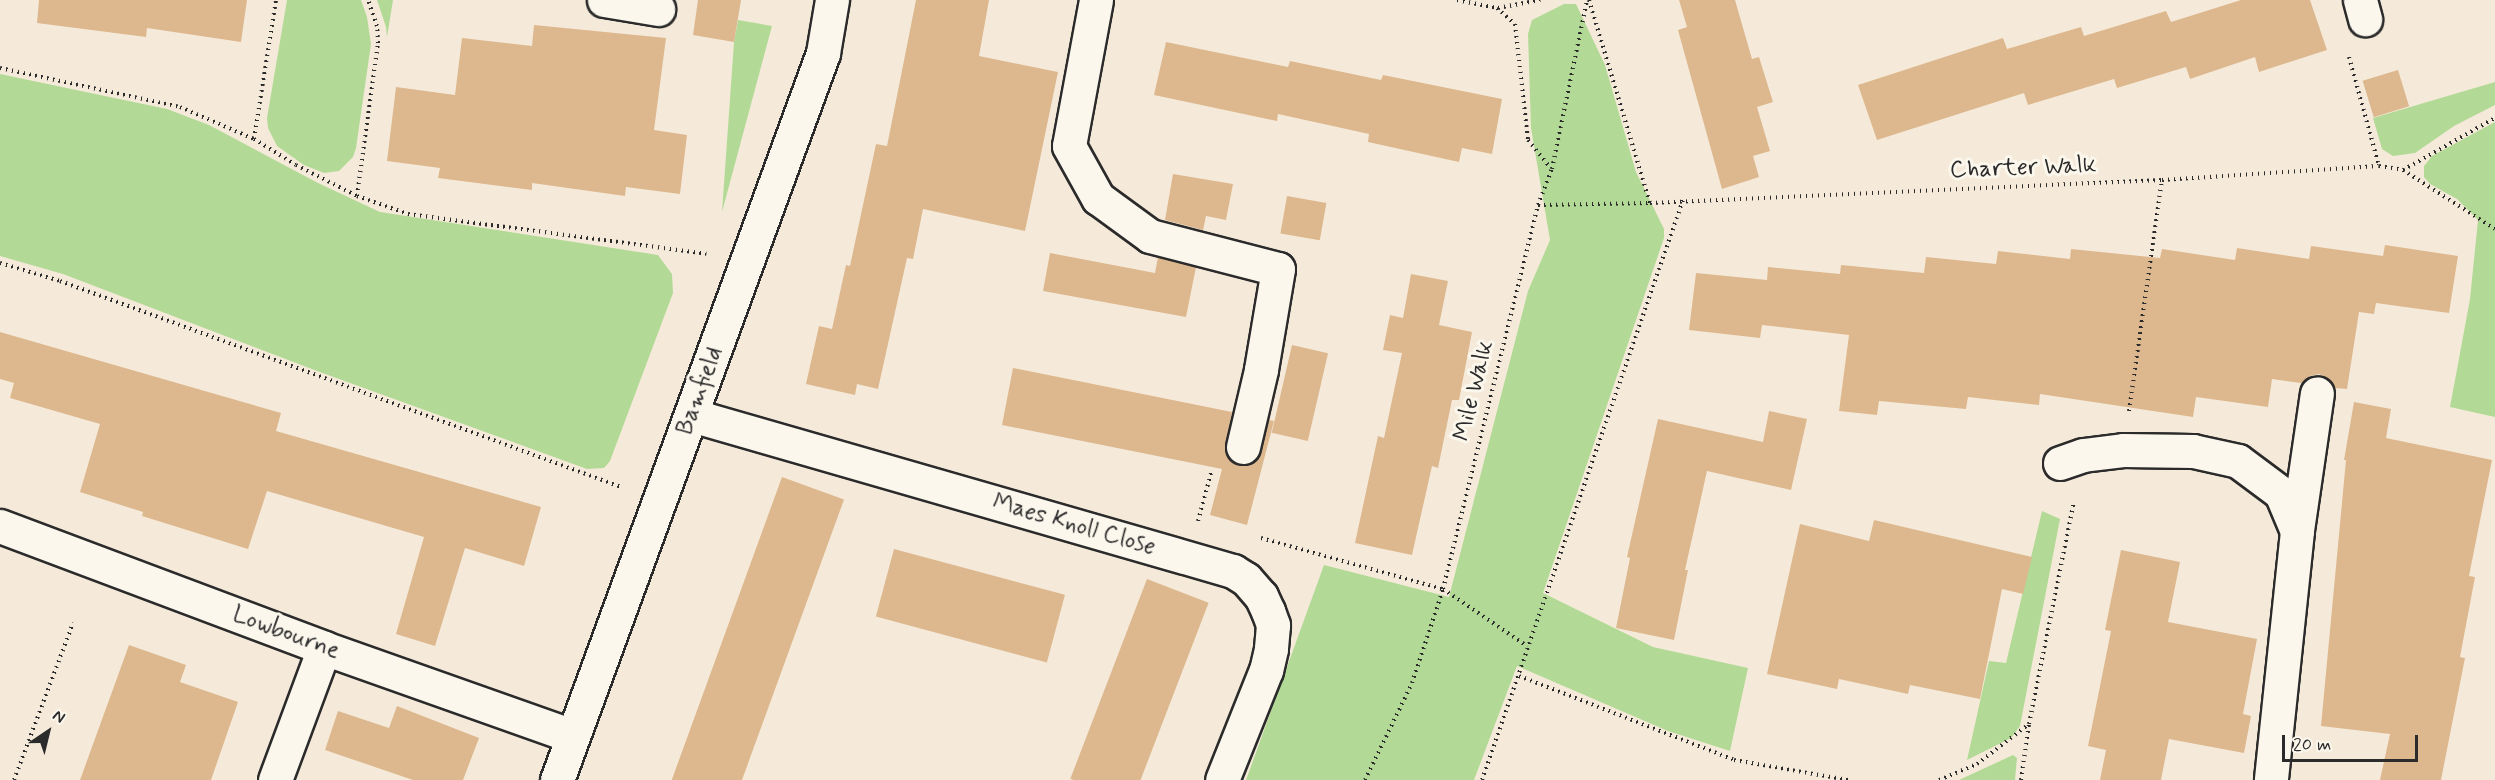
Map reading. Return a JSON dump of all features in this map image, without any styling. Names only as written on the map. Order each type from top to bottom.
[{"type":"street","points":[[604,0],[658,9]]},
{"type":"street","name":"Bamfield","points":[[557,780],[823,53],[832,0]]},
{"type":"street","points":[[1096,0],[1070,146],[1098,198],[1150,236],[1278,269],[1261,370],[1244,447]]},
{"type":"street","points":[[2271,780],[2297,531],[2317,393]]},
{"type":"street","name":"Maes Knoll Close","points":[[691,415],[1233,571],[1246,579],[1261,596],[1273,625],[1266,670],[1222,780]]},
{"type":"street","points":[[2072,459],[2123,450],[2193,451],[2238,461],[2281,493],[2297,531]]},
{"type":"street","name":"Lowbourne","points":[[0,526],[324,648],[573,736]]},
{"type":"street","points":[[274,780],[324,648]]},
{"type":"path","points":[[254,139],[276,0]]},
{"type":"path","points":[[357,196],[378,43],[377,26],[368,0]]},
{"type":"path","points":[[1457,0],[1497,8],[1540,0]]},
{"type":"path","points":[[1588,0],[1650,203]]},
{"type":"path","name":"Mile Walk","points":[[1365,780],[1412,683],[1443,588],[1538,205],[1552,169],[1588,0]]},
{"type":"path","points":[[1497,8],[1515,24],[1528,140],[1552,169]]},
{"type":"path","points":[[2363,9],[2346,47],[2379,166]]},
{"type":"path","points":[[0,68],[180,106],[254,139],[296,165],[357,196],[408,214],[748,260]]},
{"type":"path","points":[[2495,118],[2403,170],[2495,229]]},
{"type":"path","name":"Charter Walk","points":[[1538,205],[1650,203],[2162,180],[2379,166],[2403,170]]},
{"type":"path","points":[[2123,450],[2162,180]]},
{"type":"path","points":[[1482,780],[1683,200]]},
{"type":"path","points":[[0,263],[60,280],[659,501]]},
{"type":"path","points":[[2021,780],[2072,459]]},
{"type":"path","points":[[1443,588],[1527,646]]},
{"type":"path","points":[[14,780],[73,623]]},
{"type":"path","points":[[1519,676],[1734,760],[1849,780]]},
{"type":"path","points":[[1939,780],[1977,764],[2029,724]]},
{"type":"green space","points":[[287,0],[361,0],[367,17],[371,44],[356,148],[353,157],[339,171],[324,173],[304,165],[277,146],[268,128],[267,118]]},
{"type":"green space","points":[[377,0],[393,0],[387,37],[386,27]]},
{"type":"green space","points":[[1564,4],[1576,4],[1605,65],[1636,172],[1664,229],[1664,238],[1543,593],[1653,647],[1748,668],[1730,751],[1668,731],[1517,666],[1474,780],[1246,780],[1324,565],[1449,597],[1528,291],[1550,240],[1531,128],[1528,34],[1532,20]]},
{"type":"green space","points":[[738,20],[772,26],[722,212],[734,42]]},
{"type":"green space","points":[[0,74],[167,109],[209,125],[318,183],[380,212],[658,255],[672,274],[673,293],[610,461],[604,468],[587,469],[317,371],[63,274],[0,256]]},
{"type":"green space","points":[[2495,82],[2495,105],[2454,126],[2415,153],[2393,156],[2382,149],[2373,118]]},
{"type":"green space","points":[[2495,122],[2495,417],[2450,407],[2470,299],[2478,220],[2457,199],[2430,184],[2424,177],[2424,166],[2432,156]]},
{"type":"green space","points":[[2042,511],[2060,519],[2020,726],[2011,738],[1967,760],[1989,661],[2006,663]]},
{"type":"green space","points":[[2013,755],[2017,758],[2015,780],[1959,780]]},
{"type":"building","points":[[39,0],[247,0],[241,42],[147,28],[146,37],[37,23]]},
{"type":"building","points":[[698,0],[741,0],[734,42],[693,35]]},
{"type":"building","points":[[916,0],[989,0],[979,56],[1058,72],[1025,231],[923,209],[913,259],[907,258],[878,389],[857,384],[855,395],[806,384],[819,326],[832,329],[846,265],[850,266],[876,144],[887,146]]},
{"type":"building","points":[[1679,0],[1735,0],[1752,59],[1759,57],[1773,102],[1757,107],[1770,151],[1753,156],[1759,177],[1722,189],[1678,30],[1687,27]]},
{"type":"building","points":[[2241,0],[2310,0],[2327,50],[2259,72],[2255,57],[2190,79],[2186,67],[2117,88],[2114,79],[2028,105],[2024,93],[1877,140],[1858,85],[2003,38],[2007,49],[2081,27],[2084,36],[2166,11],[2171,22]]},
{"type":"building","points":[[534,25],[666,38],[654,130],[687,135],[680,194],[626,187],[625,196],[532,183],[532,190],[438,178],[440,168],[387,161],[396,87],[455,95],[462,38],[532,46]]},
{"type":"building","points":[[1166,42],[1288,67],[1290,61],[1381,80],[1383,75],[1502,99],[1492,154],[1462,148],[1459,162],[1368,142],[1369,134],[1278,114],[1277,121],[1154,95]]},
{"type":"building","points":[[2398,70],[2409,106],[2374,117],[2363,81]]},
{"type":"building","points":[[1173,174],[1233,184],[1226,220],[1206,216],[1203,230],[1165,220]]},
{"type":"building","points":[[1287,196],[1326,203],[1320,240],[1280,233]]},
{"type":"building","points":[[2385,245],[2458,256],[2449,313],[2376,303],[2374,314],[2359,312],[2347,389],[2335,388],[2329,379],[2319,374],[2310,376],[2301,383],[2272,379],[2268,407],[2196,397],[2193,417],[2040,394],[2039,405],[1968,397],[1966,409],[1879,401],[1877,415],[1839,411],[1849,335],[1762,325],[1760,338],[1689,330],[1696,273],[1767,280],[1768,267],[1840,274],[1841,265],[1924,273],[1926,257],[1996,264],[1998,251],[2070,259],[2071,249],[2160,258],[2162,249],[2235,260],[2237,248],[2309,259],[2311,246],[2383,256]]},
{"type":"building","points":[[1050,253],[1155,273],[1158,257],[1196,267],[1186,317],[1043,291]]},
{"type":"building","points":[[1411,274],[1448,281],[1439,325],[1472,332],[1459,400],[1452,400],[1438,468],[1432,466],[1412,555],[1355,543],[1378,436],[1384,438],[1402,353],[1383,350],[1390,315],[1403,318]]},
{"type":"building","points":[[0,332],[281,413],[276,431],[541,507],[524,566],[465,548],[435,646],[396,634],[424,537],[267,491],[248,549],[142,516],[143,512],[80,492],[100,424],[10,398],[14,383],[0,379]]},
{"type":"building","points":[[1292,345],[1328,353],[1308,441],[1272,433]]},
{"type":"building","points":[[1013,368],[1232,412],[1225,452],[1231,461],[1239,465],[1249,465],[1257,459],[1269,420],[1274,421],[1247,525],[1210,515],[1222,469],[1002,425]]},
{"type":"building","points":[[2354,402],[2391,409],[2386,438],[2492,460],[2469,576],[2475,577],[2460,657],[2465,658],[2441,780],[2380,780],[2390,734],[2321,726],[2346,460],[2344,460]]},
{"type":"building","points":[[1769,411],[1807,419],[1791,490],[1707,471],[1685,570],[1688,570],[1674,640],[1616,628],[1630,558],[1627,557],[1658,419],[1763,442]]},
{"type":"building","points":[[782,477],[844,500],[742,780],[672,780]]},
{"type":"building","points":[[1874,520],[2032,557],[2023,594],[2002,589],[1980,699],[1910,685],[1908,694],[1839,679],[1837,689],[1767,674],[1800,524],[1869,541]]},
{"type":"building","points":[[894,549],[1065,595],[1047,662],[876,617]]},
{"type":"building","points":[[2121,550],[2180,562],[2168,622],[2257,639],[2243,714],[2251,716],[2244,753],[2169,739],[2161,780],[2100,780],[2106,750],[2088,746],[2111,631],[2105,630]]},
{"type":"building","points":[[1147,579],[1209,603],[1141,780],[1070,779]]},
{"type":"building","points":[[129,645],[186,665],[180,682],[238,702],[211,780],[80,780]]},
{"type":"building","points":[[397,706],[479,738],[463,780],[413,780],[325,750],[338,711],[389,728]]}]
